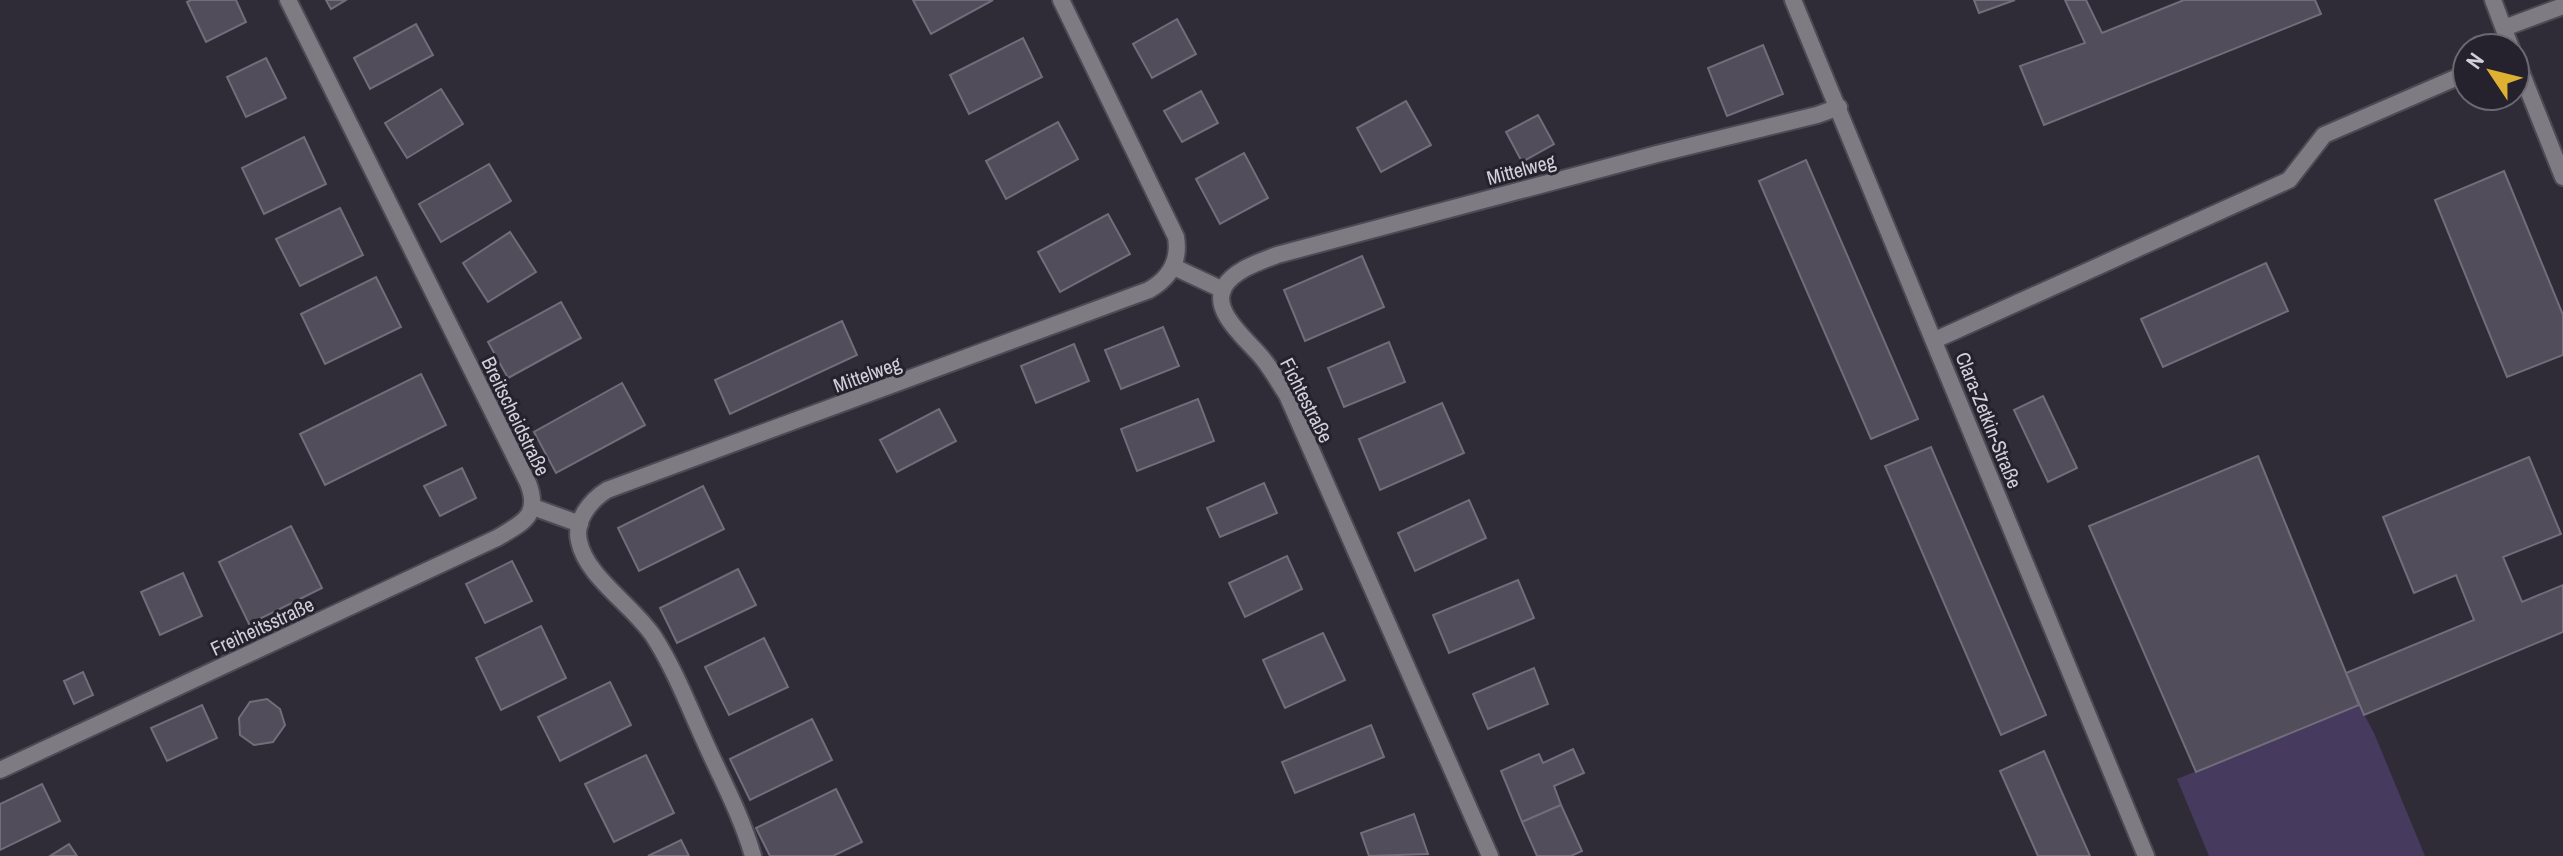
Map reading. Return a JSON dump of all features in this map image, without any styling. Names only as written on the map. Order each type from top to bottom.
[{"type":"street","name":"Breitscheidstraße","points":[[288,0],[528,483],[533,507],[580,524]]},
{"type":"street","points":[[1061,0],[1176,237],[1178,253],[1174,267],[1223,290]]},
{"type":"street","name":"Clara-Zetkin-Straße","points":[[1793,0],[2146,856]]},
{"type":"street","points":[[2493,0],[2505,32]]},
{"type":"street","points":[[2504,28],[2563,6]]},
{"type":"street","points":[[1935,340],[2289,180],[2324,135],[2451,80]]},
{"type":"street","points":[[2531,97],[2563,177]]},
{"type":"street","name":"Mittelweg","points":[[1223,290],[1241,272],[1277,255],[1839,107]]},
{"type":"street","name":"Mittelweg","points":[[580,524],[593,501],[607,490],[1149,290],[1174,267]]},
{"type":"street","name":"Fichtestraße","points":[[1223,290],[1222,301],[1229,319],[1261,356],[1287,395],[1490,856]]},
{"type":"street","name":"Freiheitsstraße","points":[[0,770],[497,538],[524,521],[533,507]]},
{"type":"street","points":[[580,524],[578,536],[585,556],[601,579],[633,610],[666,656],[753,856]]},
{"type":"shaded area","points":[[2359,705],[2374,733],[2425,856],[2209,856],[2177,779]]},
{"type":"building","points":[[236,0],[246,22],[206,42],[187,2]]},
{"type":"building","points":[[326,0],[346,0],[331,9]]},
{"type":"building","points":[[913,0],[993,0],[931,34]]},
{"type":"building","points":[[1974,0],[2015,0],[1979,13]]},
{"type":"building","points":[[2065,0],[2086,0],[2102,33],[2184,0],[2315,0],[2321,14],[2044,125],[2020,66],[2085,43]]},
{"type":"building","points":[[1177,19],[1196,54],[1152,78],[1133,44]]},
{"type":"building","points":[[416,24],[433,55],[370,89],[354,58]]},
{"type":"building","points":[[1023,38],[1042,77],[969,114],[950,75]]},
{"type":"building","points":[[1763,45],[1783,94],[1727,116],[1708,68]]},
{"type":"building","points":[[266,58],[286,98],[246,117],[227,77]]},
{"type":"building","points":[[441,89],[463,124],[407,158],[385,123]]},
{"type":"building","points":[[1201,91],[1218,123],[1182,142],[1164,111]]},
{"type":"building","points":[[1406,101],[1431,145],[1381,172],[1357,128]]},
{"type":"building","points":[[1538,115],[1554,144],[1522,162],[1506,132]]},
{"type":"building","points":[[1058,122],[1078,159],[1006,199],[986,161]]},
{"type":"building","points":[[304,137],[326,184],[264,214],[242,168]]},
{"type":"building","points":[[1244,153],[1268,198],[1220,224],[1196,179]]},
{"type":"building","points":[[1806,160],[1918,419],[1871,439],[1759,181]]},
{"type":"building","points":[[489,164],[511,201],[441,242],[419,204]]},
{"type":"building","points":[[2504,171],[2563,315],[2563,355],[2507,377],[2435,200]]},
{"type":"building","points":[[340,208],[363,255],[300,286],[276,239]]},
{"type":"building","points":[[1108,214],[1130,254],[1060,292],[1038,252]]},
{"type":"building","points":[[510,232],[536,272],[488,302],[463,263]]},
{"type":"building","points":[[1362,256],[1384,307],[1305,341],[1284,290]]},
{"type":"building","points":[[2266,263],[2288,311],[2163,367],[2141,319]]},
{"type":"building","points":[[376,277],[401,327],[325,364],[301,314]]},
{"type":"building","points":[[561,302],[581,338],[508,378],[488,342]]},
{"type":"building","points":[[842,321],[857,355],[730,414],[715,380]]},
{"type":"building","points":[[1163,327],[1179,366],[1121,389],[1105,350]]},
{"type":"building","points":[[1389,342],[1405,382],[1344,407],[1328,368]]},
{"type":"building","points":[[1074,344],[1089,381],[1036,403],[1021,366]]},
{"type":"building","points":[[421,374],[446,425],[325,485],[300,434]]},
{"type":"building","points":[[622,383],[645,425],[556,473],[534,432]]},
{"type":"building","points":[[2043,396],[2077,468],[2048,482],[2014,410]]},
{"type":"building","points":[[1198,399],[1214,441],[1137,471],[1121,429]]},
{"type":"building","points":[[1442,403],[1464,453],[1380,490],[1359,439]]},
{"type":"building","points":[[939,409],[956,441],[897,472],[880,440]]},
{"type":"building","points":[[1931,447],[2046,715],[2001,735],[1885,466]]},
{"type":"building","points":[[2258,456],[2359,705],[2196,772],[2089,526]]},
{"type":"building","points":[[2529,457],[2561,534],[2503,557],[2522,602],[2563,585],[2563,632],[2364,715],[2346,673],[2474,620],[2456,575],[2414,593],[2383,517]]},
{"type":"building","points":[[462,468],[476,498],[440,516],[424,486]]},
{"type":"building","points":[[1264,483],[1277,513],[1220,537],[1207,508]]},
{"type":"building","points":[[703,486],[724,529],[639,571],[618,528]]},
{"type":"building","points":[[1469,500],[1486,538],[1415,571],[1398,533]]},
{"type":"building","points":[[291,526],[322,588],[249,624],[219,562]]},
{"type":"building","points":[[1287,556],[1302,589],[1245,617],[1229,583]]},
{"type":"building","points":[[512,561],[532,601],[485,623],[466,584]]},
{"type":"building","points":[[738,569],[756,605],[677,643],[660,608]]},
{"type":"building","points":[[183,573],[202,616],[160,635],[141,592]]},
{"type":"building","points":[[1518,580],[1534,618],[1449,653],[1433,615]]},
{"type":"building","points":[[541,626],[566,678],[501,710],[476,658]]},
{"type":"building","points":[[1323,633],[1345,680],[1285,708],[1263,660]]},
{"type":"building","points":[[764,638],[788,687],[729,715],[705,667]]},
{"type":"building","points":[[1534,668],[1548,704],[1488,729],[1473,694]]},
{"type":"building","points":[[83,672],[93,695],[74,704],[64,681]]},
{"type":"building","points":[[610,682],[631,725],[560,761],[538,717]]},
{"type":"building","points":[[267,699],[280,709],[285,725],[273,742],[254,745],[240,735],[239,718],[250,702]]},
{"type":"building","points":[[202,705],[217,738],[167,761],[151,728]]},
{"type":"building","points":[[812,719],[832,760],[750,800],[730,759]]},
{"type":"building","points":[[1371,725],[1384,757],[1295,793],[1282,762]]},
{"type":"building","points":[[1573,749],[1584,773],[1554,786],[1561,805],[1522,822],[1501,771],[1539,754],[1543,763]]},
{"type":"building","points":[[2044,751],[2090,856],[2038,856],[2000,771]]},
{"type":"building","points":[[646,755],[674,813],[614,842],[585,784]]},
{"type":"building","points":[[42,784],[60,821],[0,850],[0,804]]},
{"type":"building","points":[[836,789],[862,842],[833,856],[770,856],[756,828]]},
{"type":"building","points":[[1561,805],[1582,851],[1571,856],[1537,856],[1522,822]]},
{"type":"building","points":[[1414,814],[1428,854],[1369,856],[1361,833]]},
{"type":"building","points":[[681,840],[689,856],[648,856]]},
{"type":"building","points":[[69,844],[77,856],[50,856]]}]
